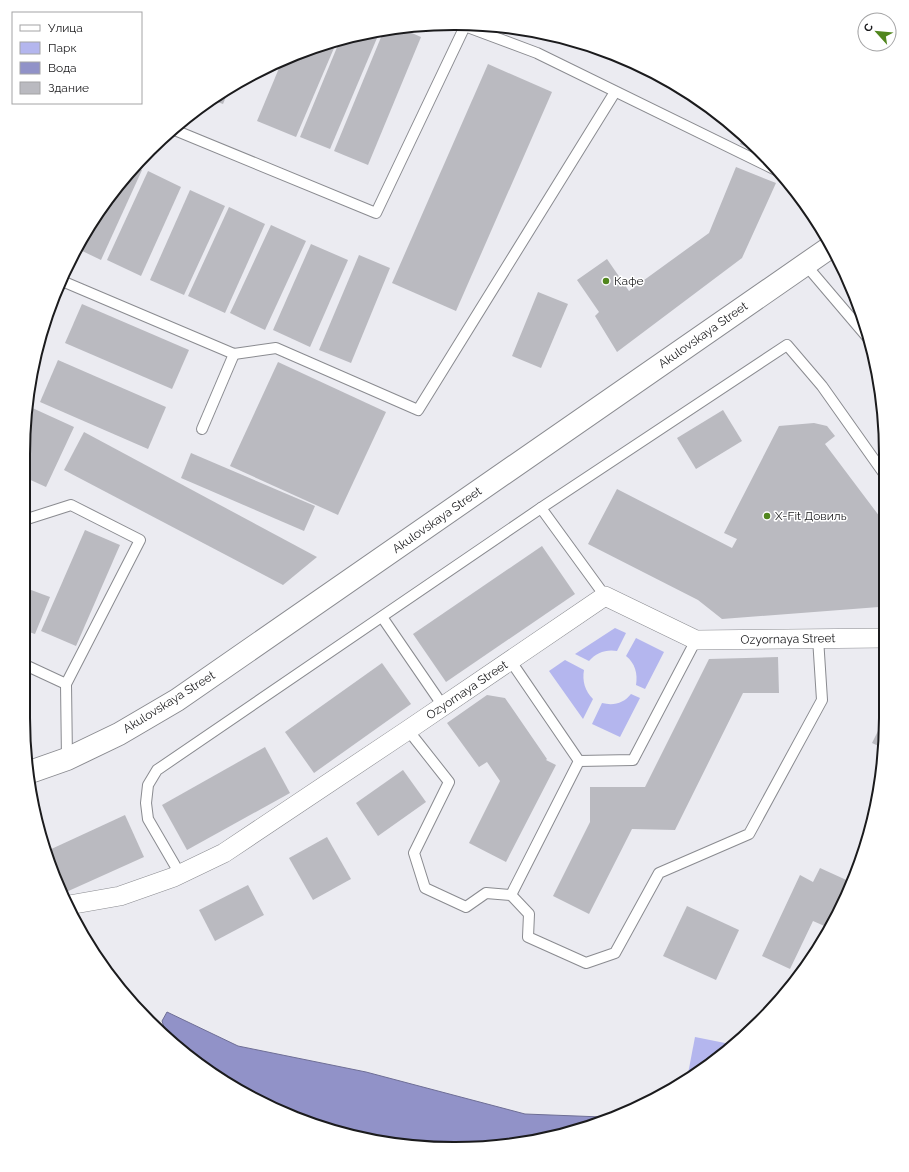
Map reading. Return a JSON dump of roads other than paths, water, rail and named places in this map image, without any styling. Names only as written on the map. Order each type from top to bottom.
[{"type":"street","name":"Akulovskaya Street","points":[[34,771],[67,759],[119,734],[177,700],[826,250]]},
{"type":"street","name":"Ozyornaya Street","points":[[74,904],[120,896],[180,874],[224,853],[605,596],[696,640],[879,637]]},
{"type":"lane","points":[[179,132],[376,213],[462,30]]},
{"type":"lane","points":[[480,31],[537,53],[764,164]]},
{"type":"lane","points":[[67,282],[234,354],[276,348],[418,410],[615,92]]},
{"type":"lane","points":[[805,264],[859,328]]},
{"type":"lane","points":[[180,874],[148,819],[146,803],[148,785],[157,770],[541,508],[787,344],[822,386],[879,467]]},
{"type":"lane","points":[[202,429],[234,354]]},
{"type":"lane","points":[[30,518],[71,505],[140,540],[66,684],[67,759]]},
{"type":"lane","points":[[541,508],[605,596]]},
{"type":"lane","points":[[382,617],[443,706]]},
{"type":"lane","points":[[408,730],[448,782],[414,852],[425,888],[466,907],[486,893],[511,895],[529,914],[528,936],[586,963],[615,953],[659,873],[749,834],[822,700],[818,638]]},
{"type":"lane","points":[[579,761],[632,760],[696,640]]},
{"type":"lane","points":[[510,660],[579,761]]},
{"type":"lane","points":[[30,667],[66,684]]},
{"type":"lane","points":[[511,895],[579,761]]},
{"type":"water","points":[[167,1012],[238,1046],[366,1072],[525,1114],[597,1117],[564,1128],[537,1134],[482,1141],[427,1141],[372,1134],[345,1128],[292,1110],[242,1085],[196,1054],[164,1027],[162,1021]]},
{"type":"place","name":"Кафе","points":[[606,281]]},
{"type":"place","name":"X-Fit Довиль","points":[[767,516]]}]
